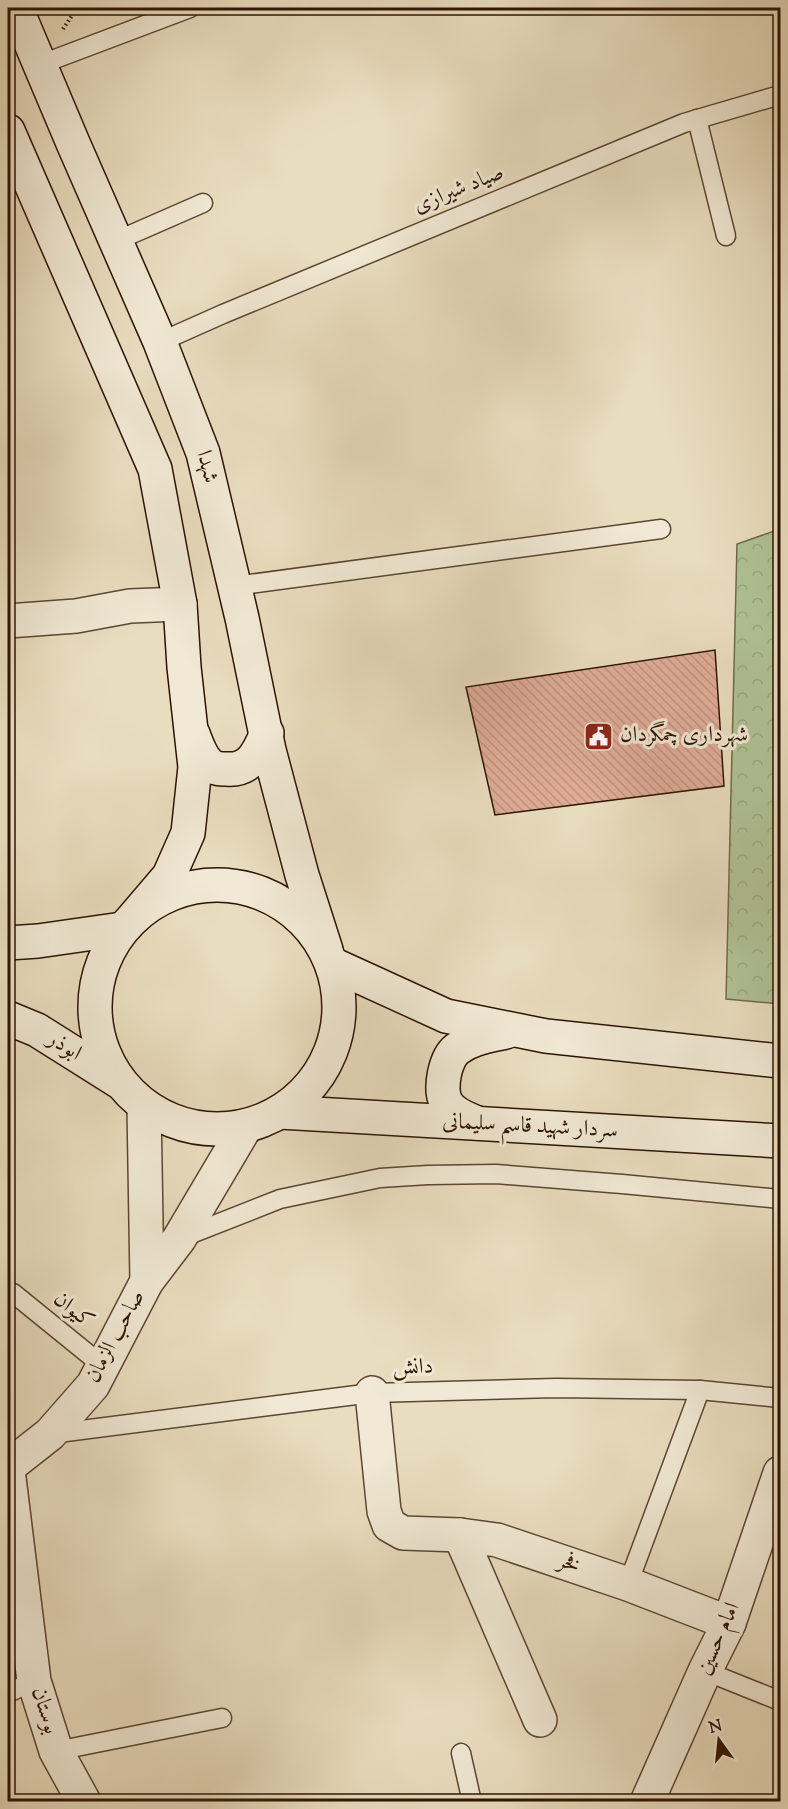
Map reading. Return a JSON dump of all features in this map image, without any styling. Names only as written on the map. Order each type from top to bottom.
[{"type":"main road","name":"شهدا","points":[[16,8],[160,342],[203,453],[235,586],[269,750],[302,875],[329,957],[339,998],[337,1032],[326,1064],[306,1092],[280,1112]]},
{"type":"main road","points":[[8,131],[155,469],[180,604],[184,668],[195,767],[188,834],[169,876],[128,923],[105,957],[95,988],[94,1021],[102,1053],[118,1081],[144,1107],[176,1123],[211,1130],[246,1126],[280,1112]]},
{"type":"main road","points":[[8,621],[76,616],[130,606],[180,604]]},
{"type":"main road","points":[[191,730],[208,763],[216,768],[232,770],[248,764],[258,754],[267,733]]},
{"type":"main road","points":[[8,943],[38,941],[128,923],[165,896],[201,886],[238,887],[273,899],[304,921],[329,957],[446,1016],[546,1036],[780,1061]]},
{"type":"main road","name":"ابوذر","points":[[8,1018],[37,1030],[118,1081]]},
{"type":"main road","points":[[477,1123],[456,1113],[446,1102],[443,1084],[446,1069],[454,1051],[470,1040],[514,1030]]},
{"type":"main road","points":[[144,1107],[147,1281]]},
{"type":"main road","name":"سردار شهید قاسم سلیمانی","points":[[280,1112],[780,1142]]},
{"type":"main road","name":"صاحب الزمان","points":[[8,1469],[50,1434],[93,1385],[147,1281],[179,1239],[246,1126]]},
{"type":"main road","name":"فخر","points":[[372,1393],[384,1511],[389,1525],[403,1533],[460,1535],[497,1540],[628,1584],[729,1623]]},
{"type":"main road","name":"بوستان","points":[[8,1469],[21,1687],[84,1802]]},
{"type":"main road","name":"امام حسین","points":[[647,1802],[705,1671],[729,1623],[780,1473]]},
{"type":"main road","points":[[460,1535],[540,1720]]},
{"type":"lane","points":[[39,65],[190,8]]},
{"type":"lane","name":"صیاد شیرازی","points":[[160,342],[234,309],[697,119],[780,94]]},
{"type":"lane","points":[[697,119],[726,236]]},
{"type":"lane","points":[[116,241],[203,203]]},
{"type":"lane","points":[[235,586],[661,529]]},
{"type":"lane","points":[[179,1239],[280,1199],[380,1178],[409,1176],[496,1174],[780,1199]]},
{"type":"lane","name":"کیوان","points":[[13,1293],[103,1366]]},
{"type":"lane","name":"دانش","points":[[50,1434],[372,1393],[556,1388],[700,1390],[780,1398]]},
{"type":"lane","points":[[628,1584],[700,1390]]},
{"type":"lane","points":[[705,1671],[780,1701]]},
{"type":"lane","points":[[56,1751],[222,1718]]},
{"type":"lane","points":[[461,1753],[472,1802]]},
{"type":"green space","points":[[780,529],[780,1004],[726,999],[737,544]]},
{"type":"building","name":"شهرداری چمگردان","points":[[715,650],[724,786],[495,815],[466,687]]},
{"type":"place","name":"شهرداری چمگردان","points":[[599,736]]}]
